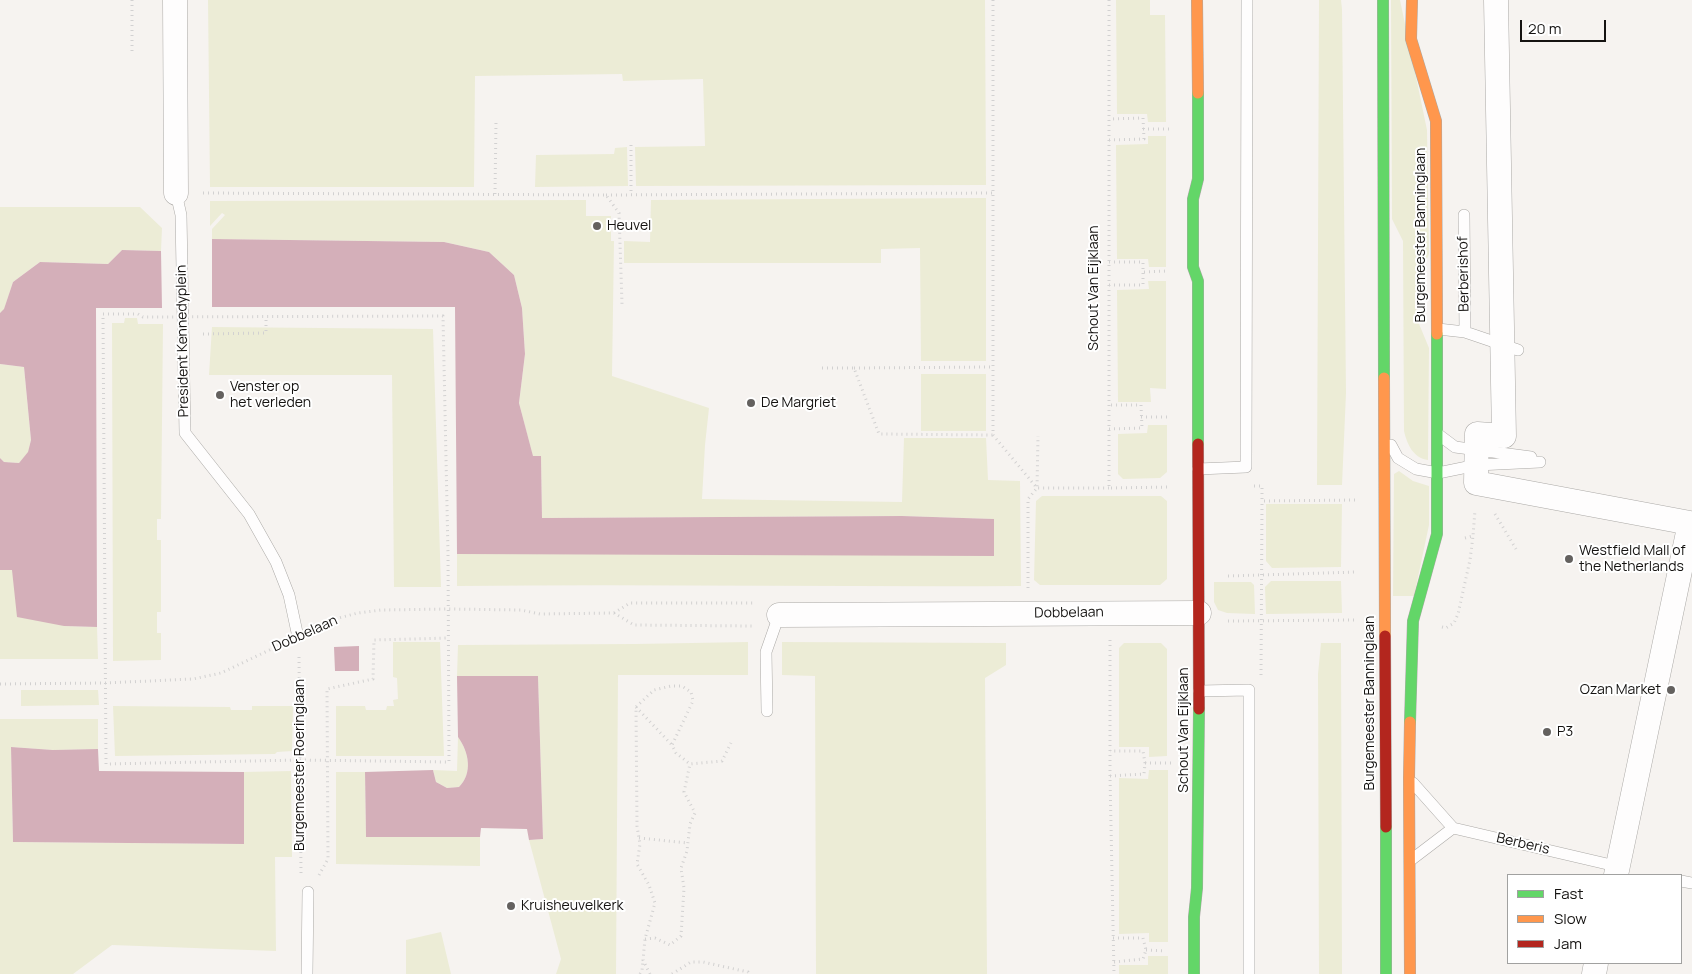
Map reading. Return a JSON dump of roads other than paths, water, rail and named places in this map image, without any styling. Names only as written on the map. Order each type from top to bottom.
[{"type":"street","points":[[175,0],[178,204]]},
{"type":"street","name":"Schout Van Eijklaan","points":[[1194,974],[1199,691],[1198,281],[1193,267],[1193,199],[1198,179],[1197,0]]},
{"type":"street","name":"Burgemeester Banninglaan","points":[[1383,0],[1386,974]]},
{"type":"street","name":"Burgemeester Banninglaan","points":[[1410,974],[1409,778],[1413,621],[1437,534],[1438,474],[1436,121],[1411,39],[1412,0]]},
{"type":"street","points":[[1496,0],[1510,347],[1504,436],[1477,434],[1476,483],[1690,523],[1618,870]]},
{"type":"street","name":"Dobbelaan","points":[[779,616],[1199,613]]},
{"type":"lane","points":[[1198,468],[1246,467],[1247,0]]},
{"type":"lane","name":"President Kennedyplein","points":[[178,204],[185,433],[249,514],[276,562],[289,595],[298,637]]},
{"type":"lane","name":"Berberishof","points":[[1464,215],[1465,332]]},
{"type":"lane","name":"Berberishof","points":[[1437,329],[1465,332],[1510,347]]},
{"type":"lane","name":"Burgemeester Banninglaan","points":[[1384,433],[1398,458],[1416,470],[1438,474],[1452,470],[1476,458]]},
{"type":"lane","points":[[1438,434],[1455,447],[1476,458],[1540,460]]},
{"type":"lane","points":[[766,711],[766,652],[779,616]]},
{"type":"lane","points":[[1199,691],[1249,690],[1248,974]]},
{"type":"lane","points":[[1409,778],[1454,828],[1409,862]]},
{"type":"lane","name":"Berberis","points":[[1454,828],[1592,861],[1618,870]]},
{"type":"lane","points":[[307,974],[308,892]]},
{"type":"place","name":"Heuvel","points":[[597,226]]},
{"type":"place","name":"Venster op het verleden","points":[[220,395]]},
{"type":"place","name":"De Margriet","points":[[751,403]]},
{"type":"place","name":"Westfield Mall of the Netherlands","points":[[1569,559]]},
{"type":"place","name":"Ozan Market","points":[[1671,690]]},
{"type":"place","name":"P3","points":[[1547,732]]},
{"type":"place","name":"Kruisheuvelkerk","points":[[511,906]]}]
